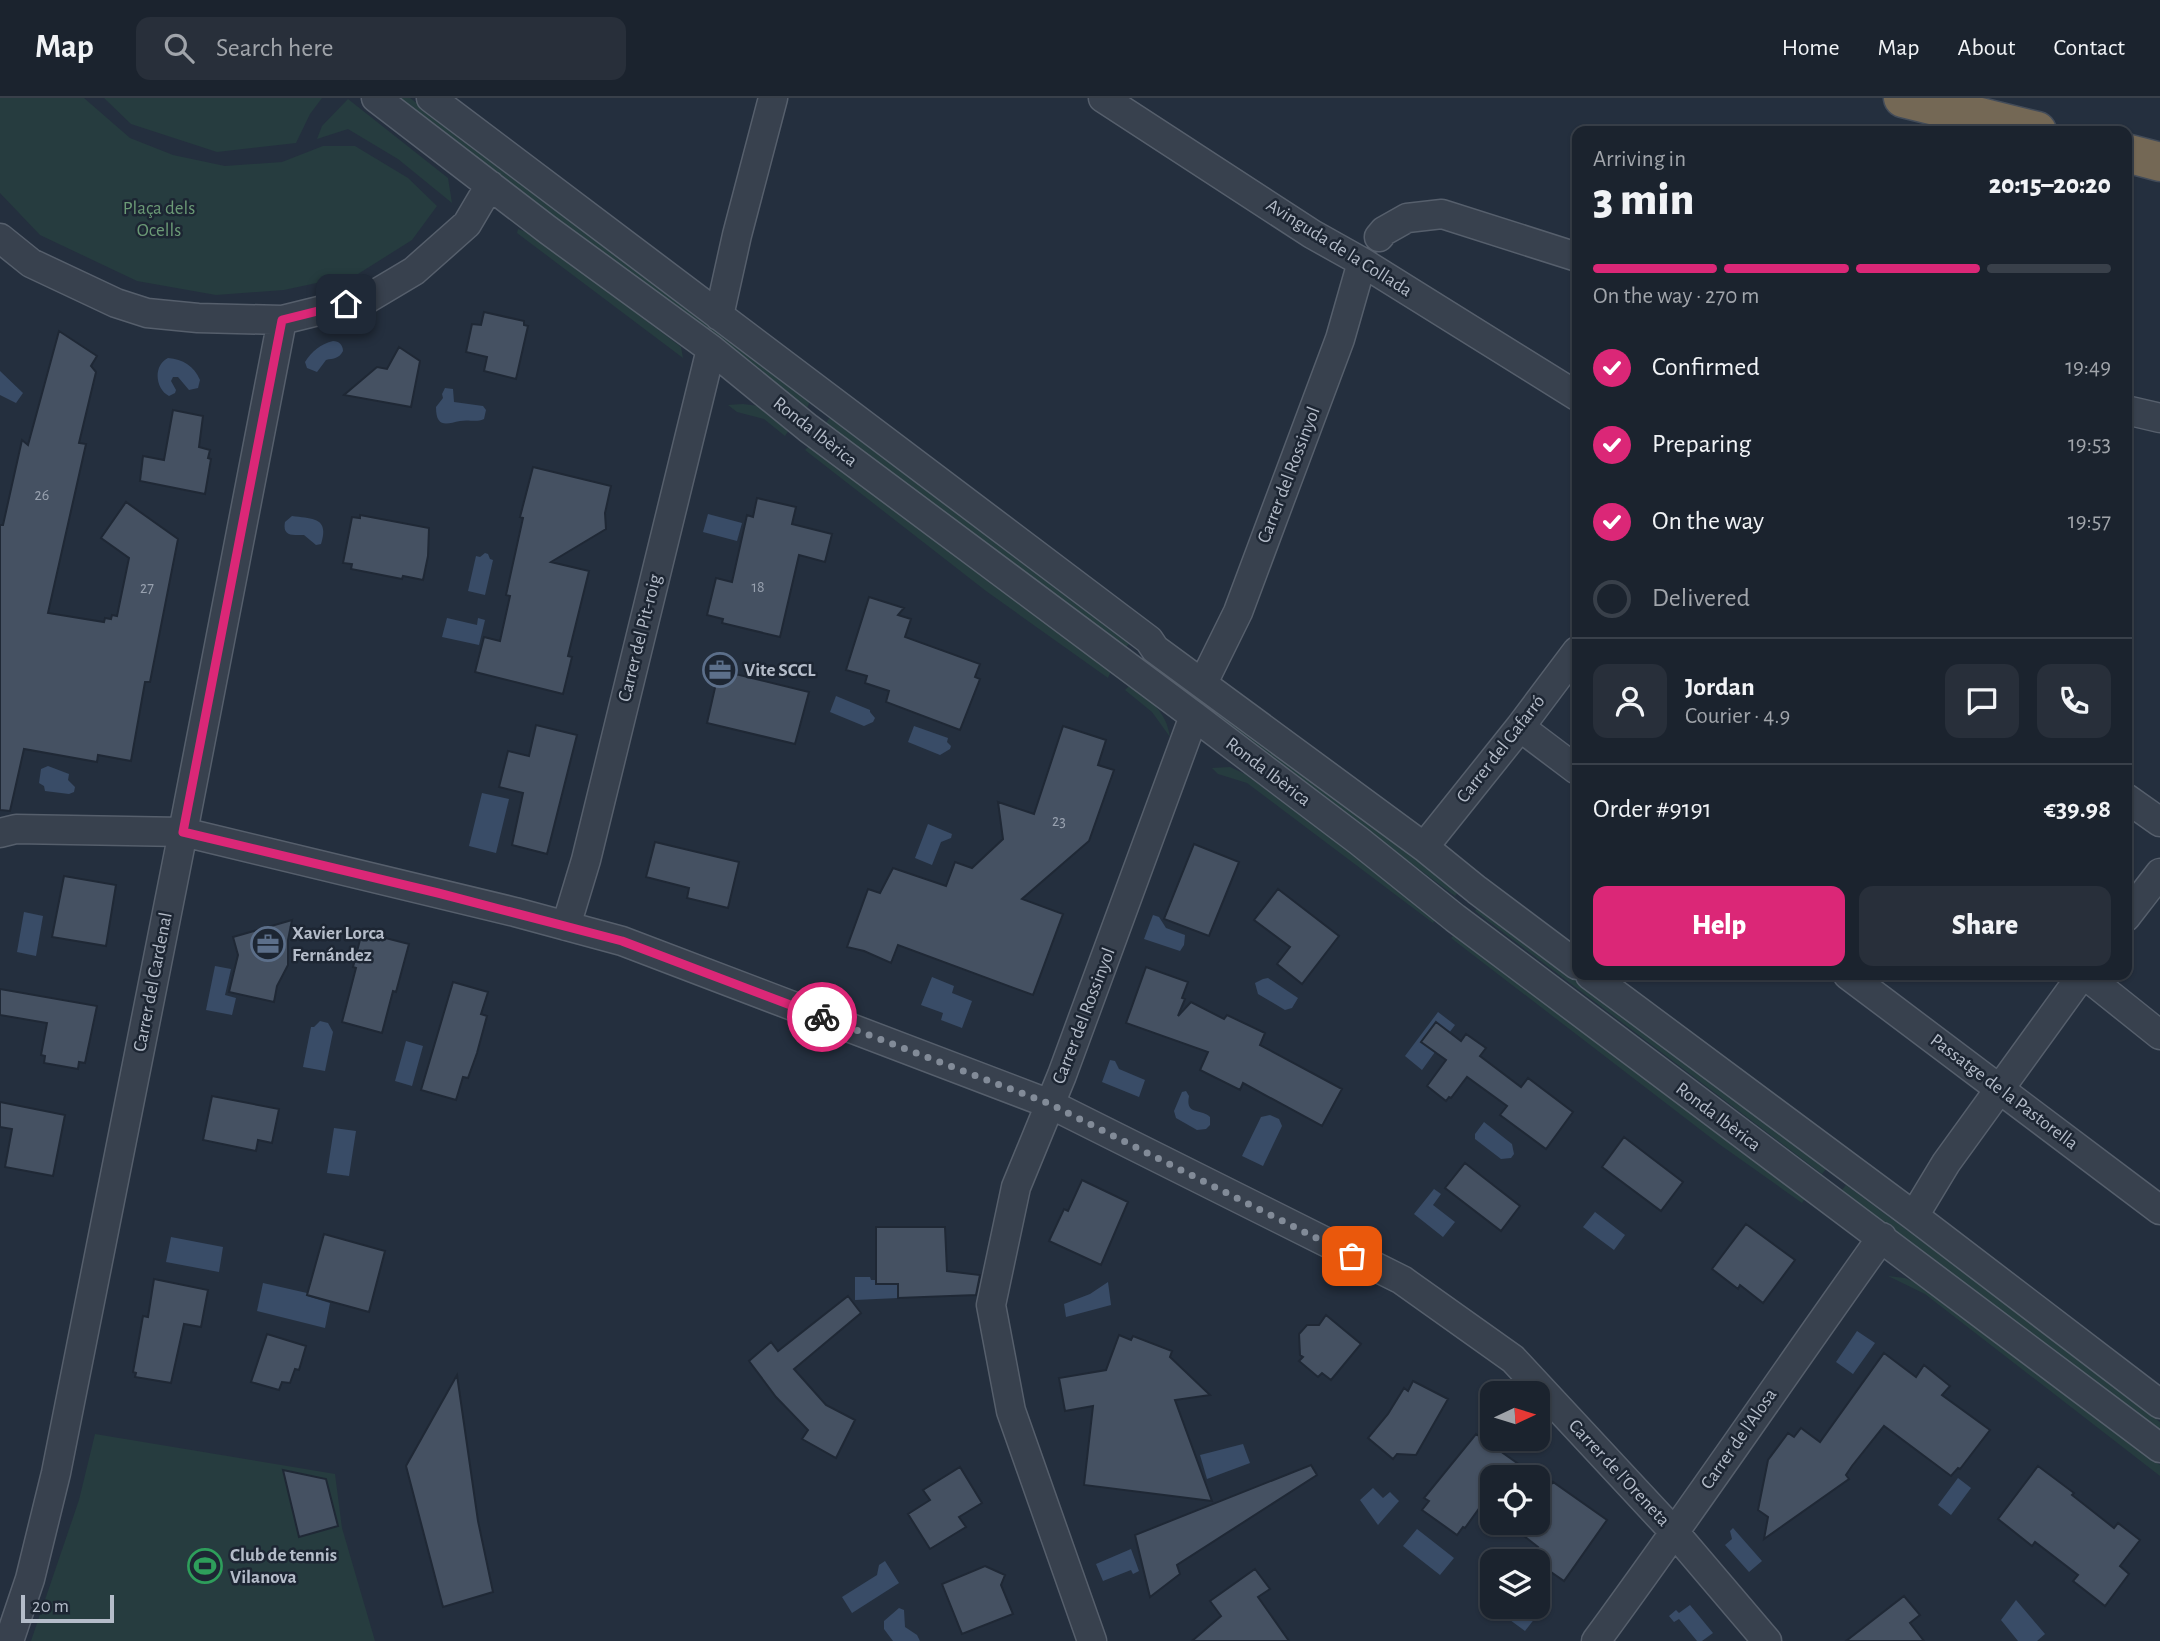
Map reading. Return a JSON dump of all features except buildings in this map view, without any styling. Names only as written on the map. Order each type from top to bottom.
[{"type":"highway","points":[[1903,98],[2017,126]]},
{"type":"highway","points":[[2132,155],[2160,162]]},
{"type":"street","name":"Ronda Ibèrica","points":[[376,98],[711,349],[808,428],[1359,841],[1466,927],[2160,1448]]},
{"type":"street","name":"Ronda Ibèrica","points":[[430,98],[1149,640],[1155,649],[1424,847],[1572,961]]},
{"type":"street","points":[[719,316],[772,98]]},
{"type":"street","name":"Avinguda de la Collada","points":[[1103,98],[1312,233],[1572,394]]},
{"type":"street","points":[[0,238],[31,263],[116,303],[147,313],[198,318],[282,320],[367,299],[414,271],[467,224],[491,185]]},
{"type":"street","points":[[1380,237],[1384,231],[1407,218],[1442,214],[1572,255]]},
{"type":"street","name":"Carrer del Rossinyol","points":[[1203,683],[1238,612],[1340,339],[1362,262]]},
{"type":"street","name":"Carrer del Cardenal","points":[[9,1641],[30,1579],[56,1473],[282,320]]},
{"type":"street","name":"Carrer del Pit-roig","points":[[566,926],[586,860],[711,349]]},
{"type":"street","points":[[2132,411],[2160,418]]},
{"type":"street","name":"Carrer del Gafarró","points":[[1424,847],[1572,658]]},
{"type":"street","name":"Carrer del Rossinyol","points":[[1092,1641],[1012,1411],[991,1305],[1016,1187],[1050,1104],[1194,716]]},
{"type":"street","points":[[1520,727],[1572,766]]},
{"type":"street","points":[[2132,802],[2160,822]]},
{"type":"street","name":"Carrer de l'Oreneta","points":[[0,833],[16,830],[183,832],[233,842],[566,926],[622,941],[1050,1104],[1402,1280],[1513,1359],[1675,1533],[1768,1641]]},
{"type":"street","points":[[2132,909],[2160,873]]},
{"type":"street","name":"Ronda Ibèrica","points":[[1597,980],[1914,1216],[2160,1404]]},
{"type":"street","name":"Passatge de la Pastorella","points":[[1855,980],[2160,1210]]},
{"type":"street","points":[[1914,1216],[1946,1163],[2080,980]]},
{"type":"street","points":[[2090,980],[2160,1035]]},
{"type":"street","name":"Carrer de l'Alosa","points":[[1596,1641],[1882,1237]]},
{"type":"green space","name":"Plaça dels Ocells","points":[[0,98],[84,98],[130,138],[173,155],[225,166],[282,162],[323,146],[355,146],[408,178],[437,206],[412,240],[358,274],[284,290],[216,295],[137,281],[40,235],[0,193]]},
{"type":"green space","points":[[104,98],[322,98],[310,114],[296,143],[217,152],[131,124]]},
{"type":"green space","points":[[397,98],[410,98],[563,211],[810,401],[807,408],[661,300]]},
{"type":"green space","points":[[348,99],[448,178],[452,203],[398,159],[348,129],[317,139],[322,126]]},
{"type":"green space","points":[[518,229],[532,234],[681,347],[683,358],[517,233]]},
{"type":"green space","points":[[728,405],[759,406],[789,430],[785,436],[764,419],[737,412]]},
{"type":"green space","points":[[830,417],[1130,643],[1124,649],[826,423]]},
{"type":"green space","points":[[810,445],[1111,671],[1108,678],[986,591],[805,450]]},
{"type":"green space","points":[[1151,658],[1459,891],[1455,896],[1146,665]]},
{"type":"green space","points":[[1130,685],[1161,713],[1170,737],[1152,712],[1125,690]]},
{"type":"green space","points":[[1230,767],[1245,774],[1437,916],[1433,923],[1247,783],[1218,774],[1212,768]]},
{"type":"green space","points":[[1479,905],[1572,975],[1572,980],[1578,980],[1827,1168],[1822,1174],[1475,911]]},
{"type":"green space","points":[[1458,931],[1806,1197],[1802,1203],[1719,1144],[1451,938]]},
{"type":"green space","points":[[1846,1185],[2160,1422],[2160,1434],[1934,1259],[1841,1191]]},
{"type":"green space","points":[[1888,1276],[1905,1278],[1924,1286],[2160,1465],[2160,1476],[1925,1294]]},
{"type":"green space","name":"Club de tennis Vilanova","points":[[95,1434],[335,1474],[342,1528],[375,1641],[31,1641],[79,1500]]},
{"type":"water","points":[[333,341],[342,347],[340,356],[326,360],[317,372],[307,368],[305,362],[311,354]]},
{"type":"water","points":[[168,358],[191,367],[200,380],[198,388],[189,390],[178,377],[173,377],[171,381],[175,393],[169,396],[164,393],[159,383],[158,371],[163,361]]},
{"type":"water","points":[[0,371],[23,393],[16,403],[0,395]]},
{"type":"water","points":[[445,388],[453,389],[454,402],[483,406],[486,410],[484,419],[446,423],[440,421],[436,407],[443,398]]},
{"type":"water","points":[[708,514],[742,523],[737,541],[703,532]]},
{"type":"water","points":[[292,516],[318,521],[323,529],[321,544],[316,545],[304,535],[287,533],[285,522]]},
{"type":"water","points":[[485,553],[493,560],[485,595],[468,591],[476,556],[480,557]]},
{"type":"water","points":[[447,618],[477,625],[478,618],[485,620],[479,645],[442,637]]},
{"type":"water","points":[[836,696],[870,710],[875,718],[873,722],[864,726],[830,712]]},
{"type":"water","points":[[914,726],[948,738],[950,749],[940,755],[908,742]]},
{"type":"water","points":[[48,766],[69,774],[68,780],[75,787],[74,792],[69,794],[45,791],[44,786],[39,783],[41,769]]},
{"type":"water","points":[[482,793],[509,799],[496,853],[469,846]]},
{"type":"water","points":[[928,824],[952,834],[951,838],[941,842],[932,865],[915,858]]},
{"type":"water","points":[[24,912],[43,916],[36,956],[17,952]]},
{"type":"water","points":[[1153,915],[1159,917],[1166,928],[1185,935],[1180,951],[1144,939]]},
{"type":"water","points":[[215,966],[231,969],[225,995],[236,998],[232,1015],[206,1010]]},
{"type":"water","points":[[932,977],[954,986],[952,993],[972,1001],[962,1028],[941,1020],[943,1013],[921,1005]]},
{"type":"water","points":[[1268,978],[1298,998],[1292,1008],[1285,1010],[1258,994],[1255,983]]},
{"type":"water","points":[[1438,1012],[1455,1025],[1449,1033],[1422,1042],[1435,1052],[1422,1070],[1405,1056]]},
{"type":"water","points":[[320,1021],[328,1023],[333,1032],[325,1071],[303,1067],[311,1027]]},
{"type":"water","points":[[406,1041],[423,1046],[412,1086],[395,1081]]},
{"type":"water","points":[[1110,1060],[1115,1061],[1119,1069],[1145,1080],[1139,1097],[1102,1082]]},
{"type":"water","points":[[1186,1091],[1189,1106],[1210,1117],[1210,1125],[1206,1129],[1197,1130],[1176,1118],[1174,1111],[1182,1092]]},
{"type":"water","points":[[1270,1115],[1279,1119],[1282,1126],[1263,1166],[1242,1156],[1261,1117]]},
{"type":"water","points":[[1484,1122],[1512,1144],[1514,1154],[1511,1158],[1501,1159],[1475,1139],[1475,1134]]},
{"type":"water","points":[[334,1128],[356,1131],[349,1176],[327,1173]]},
{"type":"water","points":[[1434,1189],[1441,1194],[1433,1205],[1455,1222],[1443,1237],[1414,1214]]},
{"type":"water","points":[[1595,1212],[1625,1235],[1614,1250],[1583,1227]]},
{"type":"water","points":[[171,1237],[223,1247],[219,1272],[166,1262]]},
{"type":"water","points":[[855,1277],[870,1277],[871,1280],[876,1280],[876,1284],[898,1284],[898,1298],[855,1300]]},
{"type":"water","points":[[1108,1282],[1111,1305],[1066,1317],[1064,1304],[1090,1294]]},
{"type":"water","points":[[263,1283],[307,1293],[307,1296],[330,1303],[325,1328],[257,1311]]},
{"type":"water","points":[[1857,1331],[1875,1343],[1853,1374],[1836,1362]]},
{"type":"water","points":[[1243,1444],[1250,1463],[1207,1479],[1200,1455]]},
{"type":"water","points":[[1958,1478],[1971,1488],[1951,1515],[1938,1505]]},
{"type":"water","points":[[1373,1488],[1383,1498],[1390,1492],[1399,1501],[1378,1525],[1360,1500]]},
{"type":"water","points":[[1733,1528],[1762,1561],[1749,1572],[1725,1545],[1732,1539],[1730,1531]]},
{"type":"water","points":[[1417,1529],[1454,1558],[1440,1575],[1403,1546]]},
{"type":"water","points":[[1131,1549],[1139,1571],[1133,1574],[1131,1570],[1103,1581],[1096,1564]]},
{"type":"water","points":[[885,1561],[899,1583],[852,1613],[842,1597],[877,1575],[879,1565]]},
{"type":"water","points":[[2016,1600],[2045,1634],[2037,1641],[2018,1641],[2001,1620]]},
{"type":"water","points":[[1690,1605],[1713,1633],[1702,1641],[1697,1641],[1679,1619],[1674,1622],[1669,1616]]},
{"type":"water","points":[[899,1608],[904,1610],[905,1627],[917,1635],[920,1641],[893,1641],[884,1629],[884,1621]]},
{"type":"water","points":[[1511,1619],[1534,1619],[1525,1631]]},
{"type":"way so far","points":[[822,1017],[1050,1104],[1352,1256]]},
{"type":"place","name":"Vite SCCL","points":[[720,670]]},
{"type":"place","name":"Xavier Lorca Fernández","points":[[268,944]]},
{"type":"place","name":"Club de tennis Vilanova","points":[[205,1566]]},
{"type":"route","points":[[346,304],[282,320],[183,832],[515,912],[622,941],[822,1017]]}]
